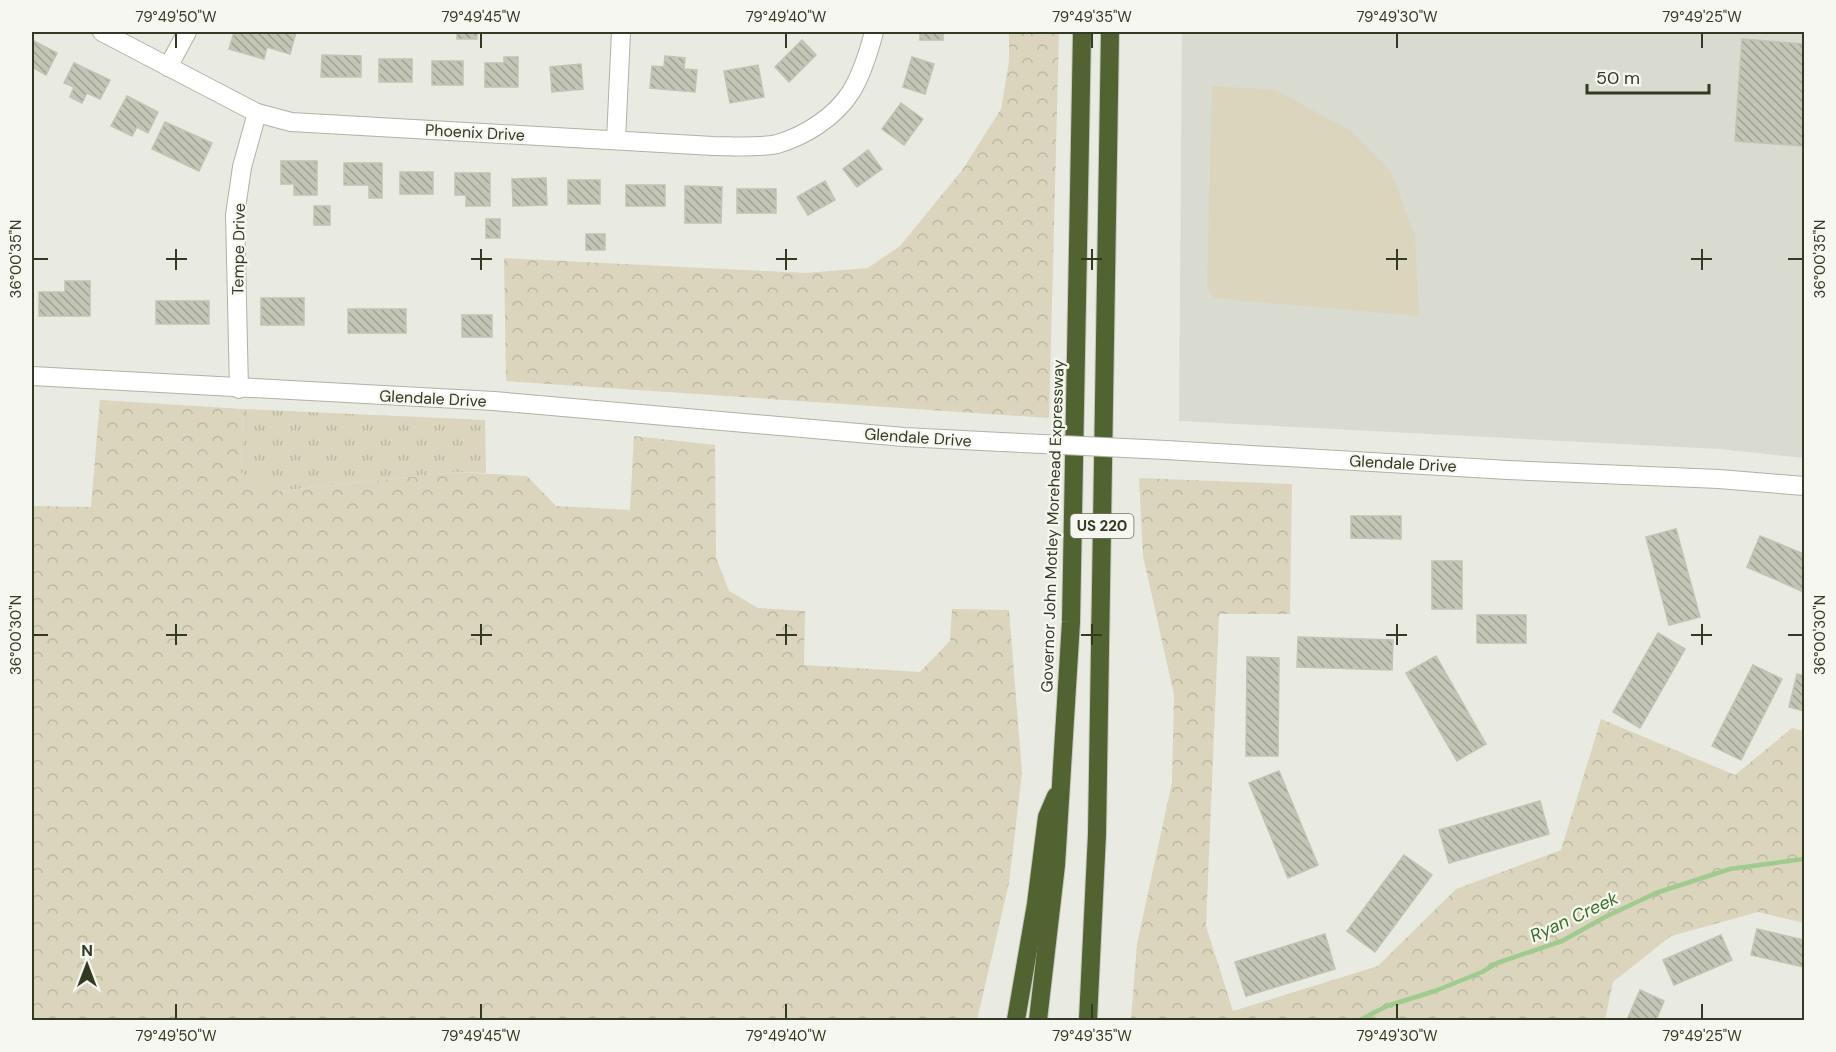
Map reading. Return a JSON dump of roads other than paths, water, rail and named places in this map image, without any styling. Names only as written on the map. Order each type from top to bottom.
[{"type":"highway","name":"Governor John Motley Morehead Expressway","points":[[1038,1020],[1048,943],[1062,780],[1071,621],[1082,32]]},
{"type":"highway","name":"US 220","points":[[1088,1020],[1097,834],[1110,32]]},
{"type":"highway","points":[[1016,1020],[1036,904],[1047,817],[1062,780]]},
{"type":"street","name":"Phoenix Drive","points":[[102,32],[257,113],[291,122],[713,146],[775,145],[808,132],[837,108],[851,92],[866,58],[874,32]]},
{"type":"street","points":[[168,67],[187,32]]},
{"type":"street","points":[[616,140],[621,32]]},
{"type":"street","name":"Tempe Drive","points":[[239,389],[235,214],[242,167],[257,113]]},
{"type":"street","name":"Glendale Drive","points":[[32,376],[494,401],[869,434],[1529,471],[1719,479],[1804,486]]},
{"type":"waterway","name":"Ryan Creek","points":[[1360,1020],[1387,1006],[1435,991],[1482,972],[1497,963],[1562,941],[1605,917],[1656,893],[1730,869],[1804,859]]}]
